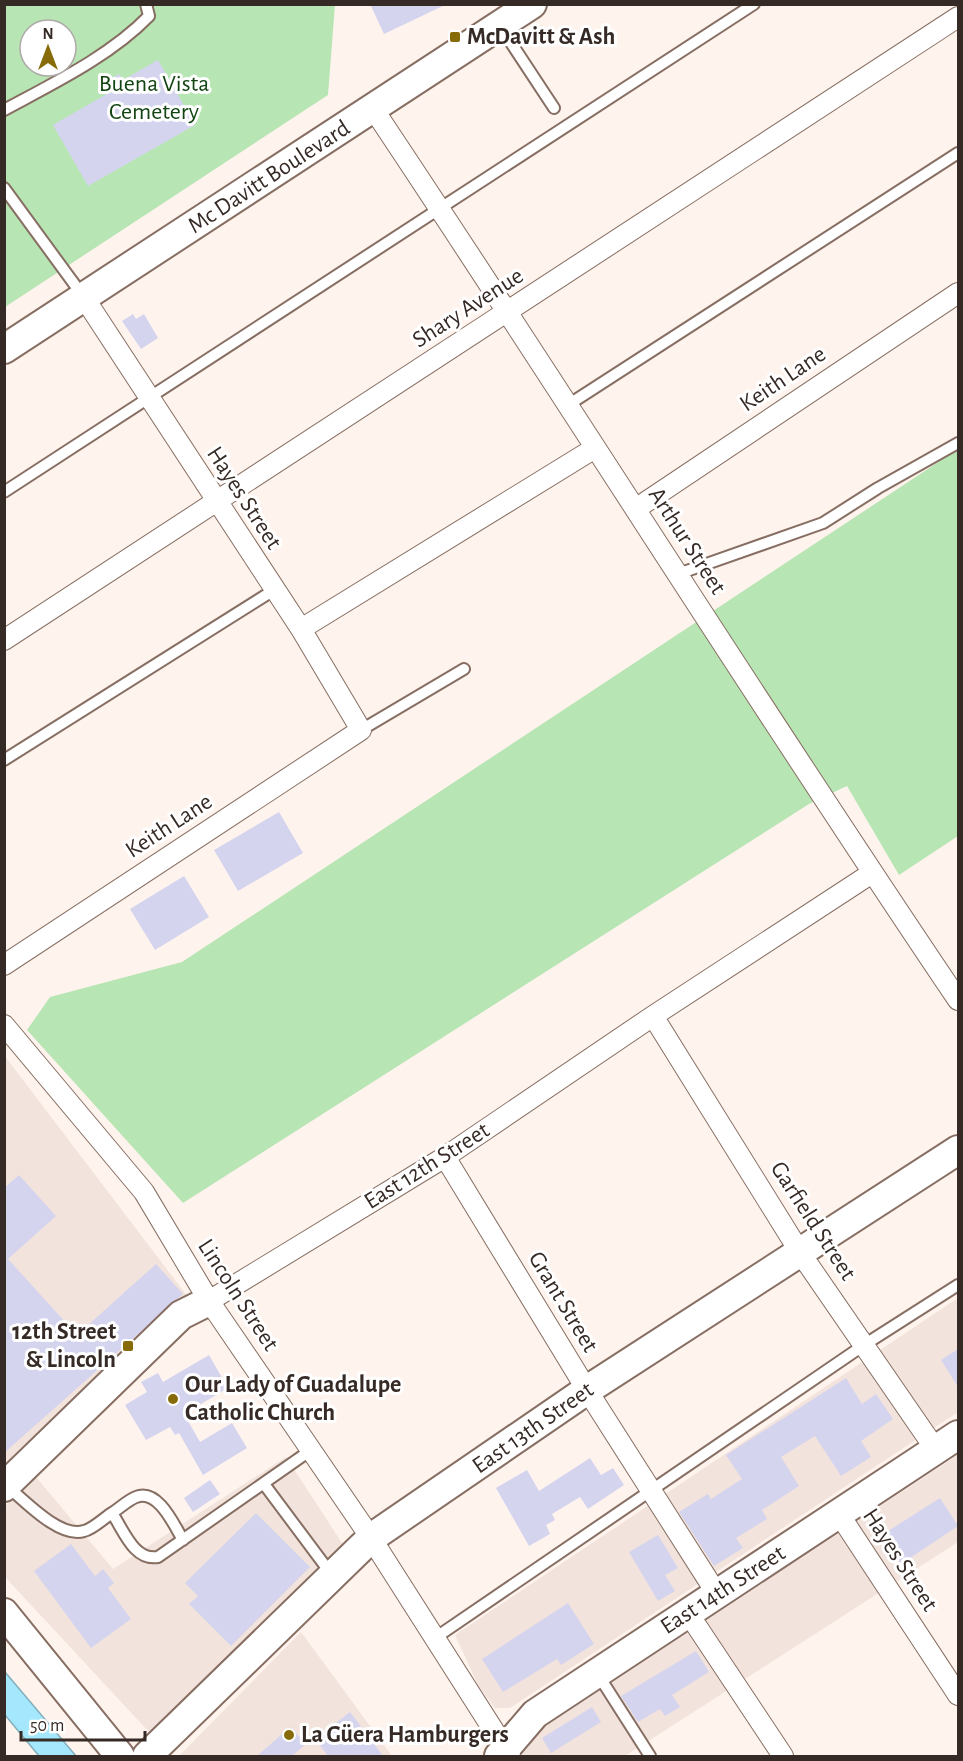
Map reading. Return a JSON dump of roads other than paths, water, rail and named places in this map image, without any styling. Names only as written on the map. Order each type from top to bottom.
[{"type":"street","name":"Mc Davitt Boulevard","points":[[4,349],[374,110],[532,4]]},
{"type":"street","name":"Shary Avenue","points":[[4,640],[215,501],[509,313],[958,17]]},
{"type":"street","name":"Arthur Street","points":[[374,110],[958,1000]]},
{"type":"street","name":"Keith Lane","points":[[637,508],[958,292]]},
{"type":"street","name":"Hayes Street","points":[[83,296],[215,501],[301,629],[361,730]]},
{"type":"street","points":[[301,629],[595,448]]},
{"type":"street","name":"Keith Lane","points":[[4,965],[361,730]]},
{"type":"street","name":"East 12th Street","points":[[5,1486],[181,1315],[209,1301],[445,1157],[653,1016],[873,873]]},
{"type":"street","name":"Garfield Street","points":[[653,1016],[801,1254],[864,1345],[947,1442]]},
{"type":"street","name":"Lincoln Street","points":[[4,1025],[144,1192],[209,1301],[371,1538],[435,1638],[504,1754]]},
{"type":"street","name":"East 13th Street","points":[[147,1756],[371,1538],[586,1390],[801,1254],[958,1150]]},
{"type":"street","name":"Grant Street","points":[[445,1157],[586,1390],[717,1594]]},
{"type":"street","name":"East 14th Street","points":[[504,1754],[535,1714],[947,1442]]},
{"type":"street","name":"Hayes Street","points":[[839,1514],[958,1695]]},
{"type":"street","points":[[4,1613],[120,1756]]},
{"type":"street","points":[[688,1613],[783,1756]]},
{"type":"lane","points":[[4,110],[69,74],[135,31],[149,16],[146,4]]},
{"type":"lane","points":[[4,492],[754,4]]},
{"type":"lane","points":[[500,26],[555,108]]},
{"type":"lane","points":[[568,405],[958,153]]},
{"type":"lane","points":[[4,188],[83,296]]},
{"type":"lane","points":[[678,574],[823,523],[878,488],[958,443]]},
{"type":"lane","points":[[4,760],[274,590]]},
{"type":"lane","points":[[361,730],[464,669]]},
{"type":"lane","points":[[435,1638],[864,1345],[958,1285]]},
{"type":"lane","points":[[112,1513],[139,1554],[147,1559],[158,1557],[311,1450]]},
{"type":"lane","points":[[264,1484],[332,1575]]},
{"type":"lane","points":[[5,1486],[51,1523],[68,1531],[84,1531],[138,1496],[148,1496],[157,1500],[183,1540]]},
{"type":"lane","points":[[597,1673],[650,1756]]},
{"type":"water","points":[[5,1672],[76,1756],[39,1756],[5,1715]]},
{"type":"place","name":"McDavitt & Ash","points":[[455,37]]},
{"type":"place","name":"12th Street & Lincoln","points":[[128,1346]]},
{"type":"place","name":"Our Lady of Guadalupe Catholic Church","points":[[173,1399]]},
{"type":"place","name":"La Güera Hamburgers","points":[[289,1735]]},
{"type":"park label","name":"Buena Vista Cemetery","points":[[154,98]]}]
